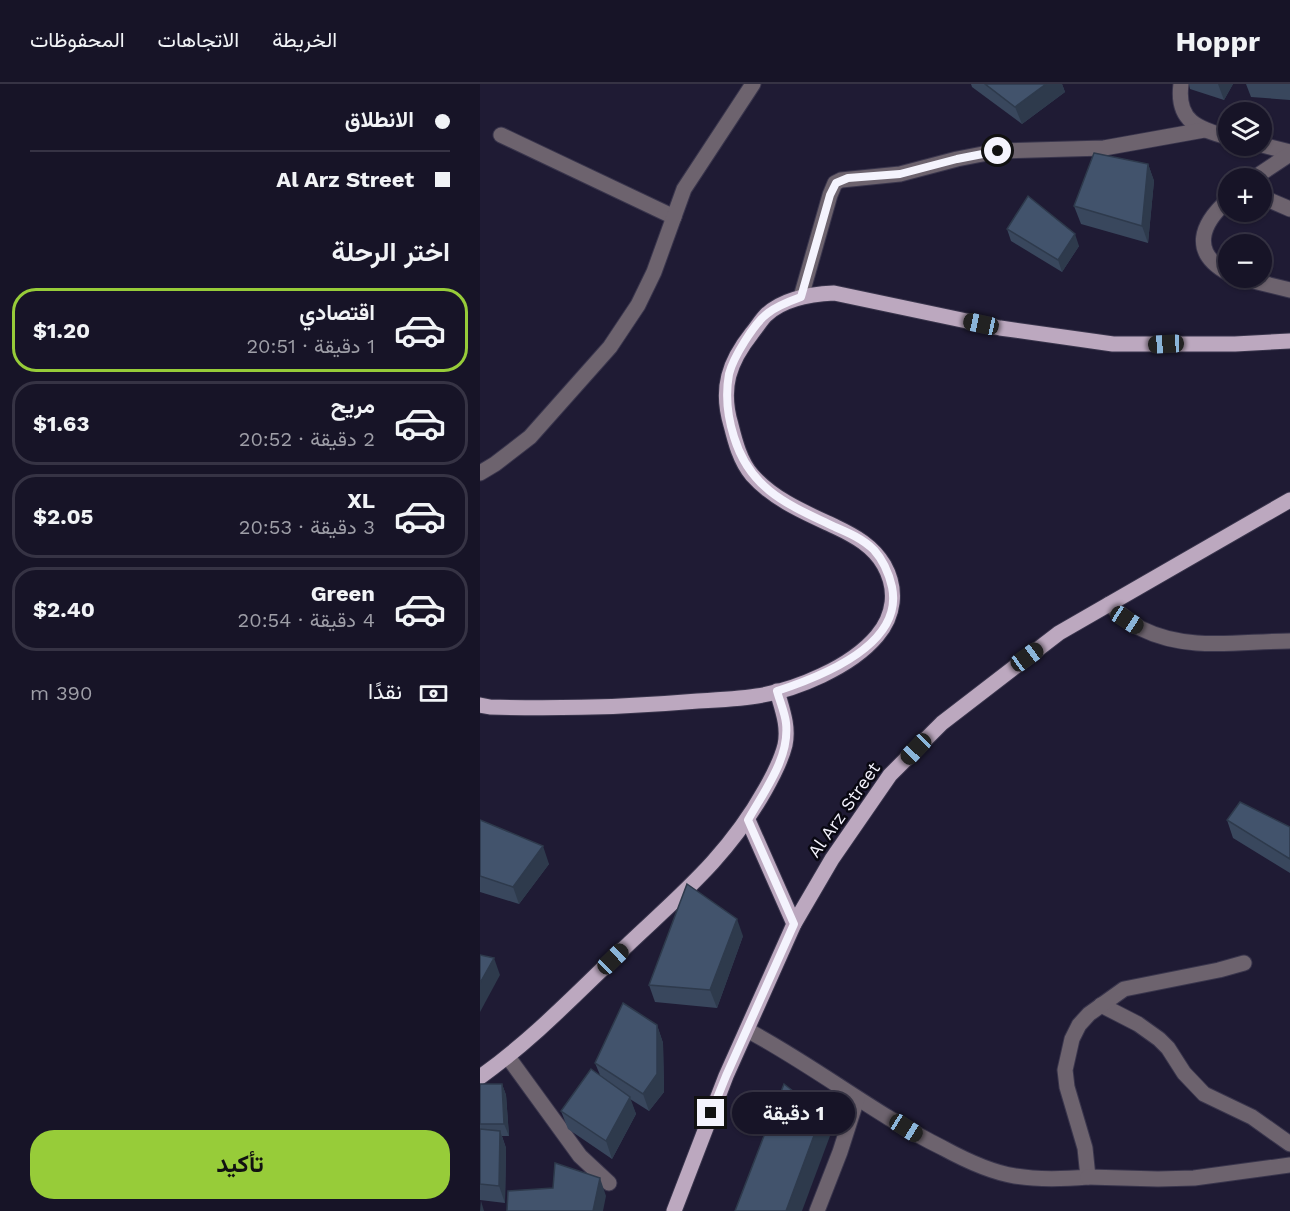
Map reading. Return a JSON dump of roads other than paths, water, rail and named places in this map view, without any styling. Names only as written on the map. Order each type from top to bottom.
[{"type":"main road","points":[[480,705],[567,709],[757,696],[813,680],[867,647],[883,629],[893,602],[890,580],[885,566],[874,551],[856,536],[782,501],[751,474],[735,440],[727,412],[727,388],[732,363],[744,342],[767,314],[801,297],[808,294],[834,293],[1000,328],[1113,344],[1235,344],[1290,341]]},
{"type":"main road","name":"Al Arz Street","points":[[674,1211],[726,1076],[794,924],[832,859],[890,775],[942,723],[1059,633],[1290,500]]},
{"type":"main road","points":[[480,1077],[508,1057],[543,1026],[690,887],[719,857],[748,820],[776,769],[784,747],[786,722],[777,691]]},
{"type":"main road","points":[[748,820],[794,924]]},
{"type":"street","points":[[480,473],[530,437],[610,347],[638,305],[654,272],[684,189],[753,84]]},
{"type":"street","points":[[1181,84],[1182,107],[1186,116],[1192,124],[1218,134]]},
{"type":"street","points":[[801,297],[830,195],[836,183],[841,180],[900,174],[957,159],[1006,150],[1104,148],[1204,130]]},
{"type":"street","points":[[501,135],[674,217]]},
{"type":"street","points":[[1272,148],[1290,153]]},
{"type":"street","points":[[1268,168],[1290,153]]},
{"type":"street","points":[[1272,201],[1290,209]]},
{"type":"street","points":[[1218,209],[1209,218],[1204,247],[1207,256],[1218,266]]},
{"type":"street","points":[[1272,286],[1290,290]]},
{"type":"street","points":[[1109,604],[1141,629],[1169,639],[1209,644],[1290,641]]},
{"type":"street","points":[[1088,1177],[1085,1148],[1066,1087],[1065,1070],[1072,1039],[1079,1025],[1101,1005],[1124,989],[1209,973],[1244,963]]},
{"type":"street","points":[[1101,1005],[1138,1023],[1160,1039],[1184,1073],[1204,1094],[1252,1117],[1290,1144]]},
{"type":"street","points":[[747,1030],[774,1044],[857,1099],[921,1137],[990,1169],[1014,1176],[1060,1179],[1194,1178],[1290,1165]]},
{"type":"street","points":[[508,1057],[580,1156],[609,1183]]},
{"type":"street","points":[[817,1211],[840,1152],[857,1099]]}]
